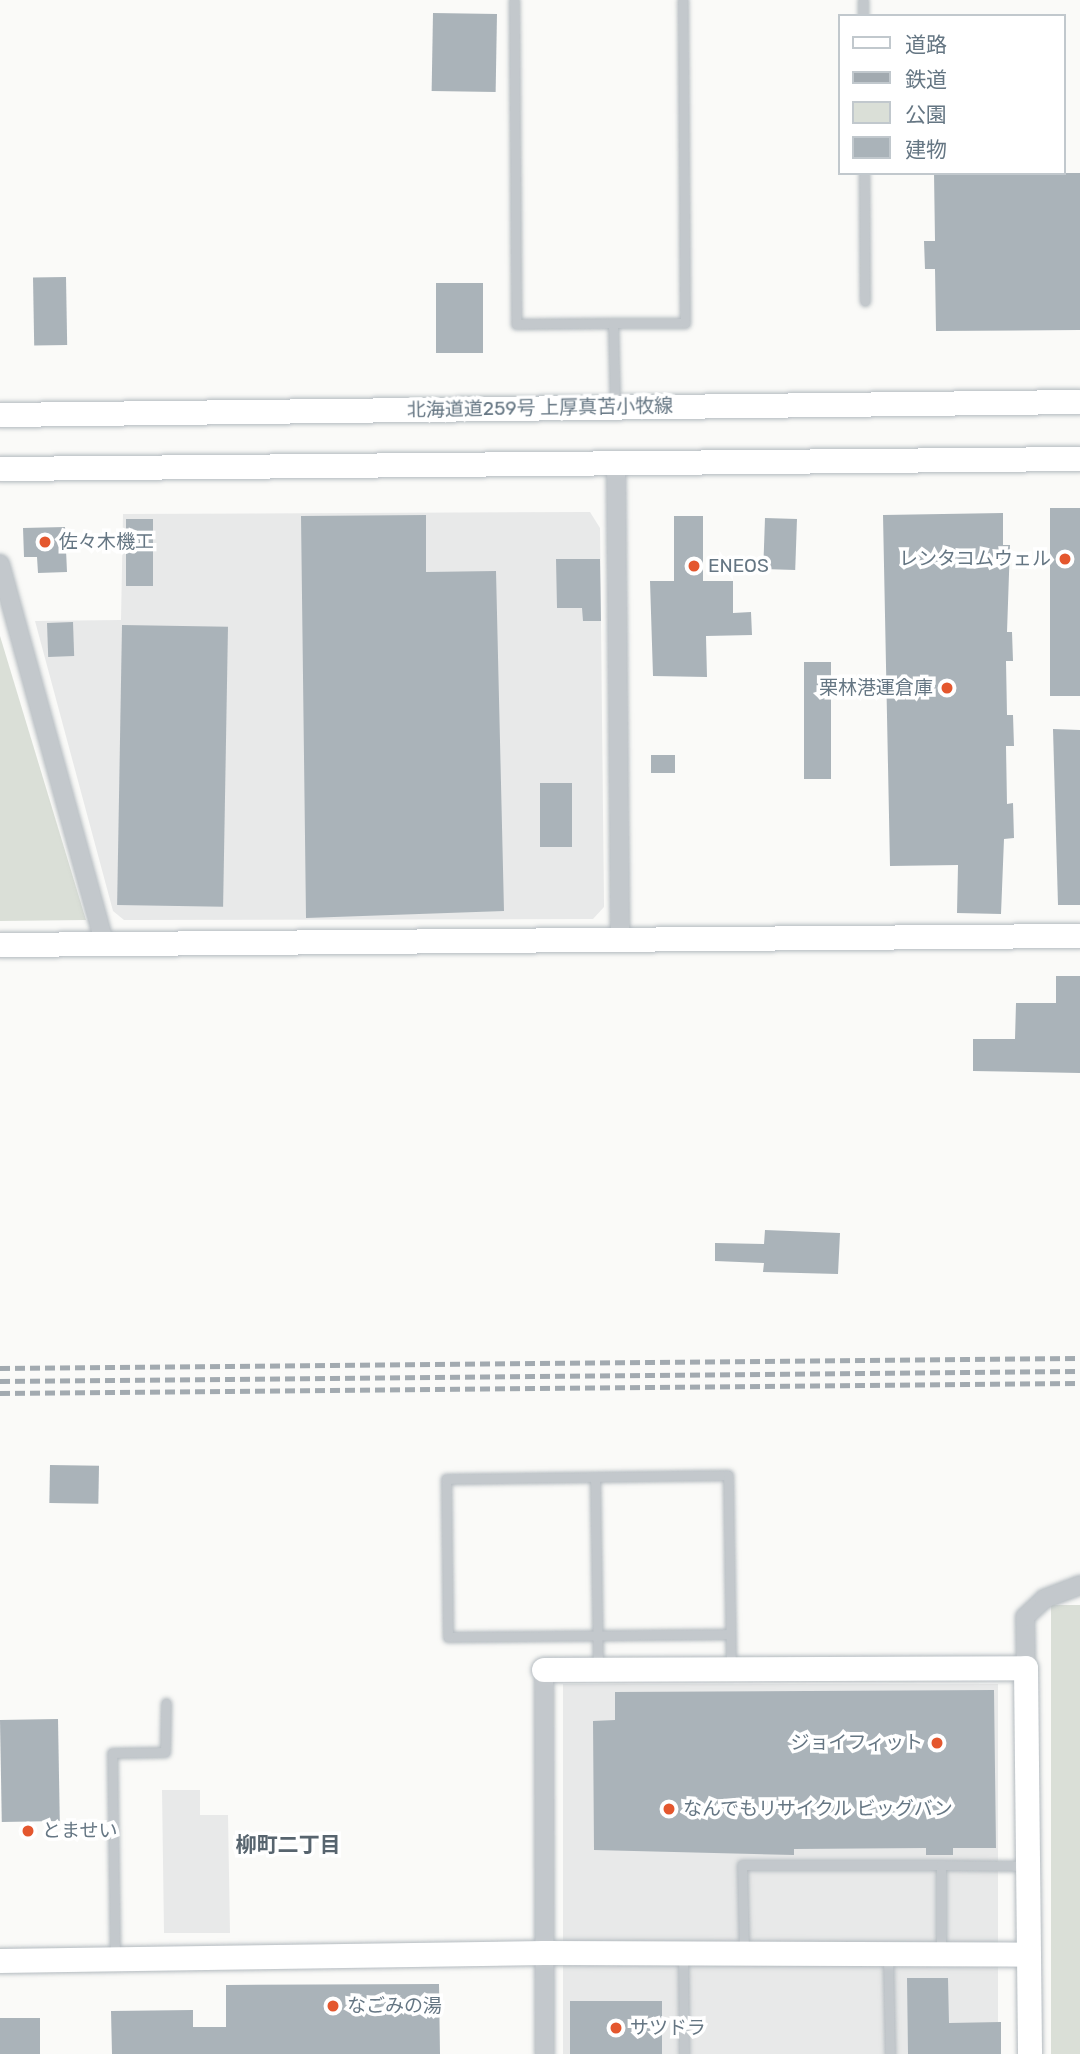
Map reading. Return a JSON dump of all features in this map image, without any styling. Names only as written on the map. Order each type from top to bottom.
[{"type":"street","name":"北海道道259号 上厚真苫小牧線","points":[[0,415],[1080,402]]},
{"type":"street","points":[[0,470],[1080,459]]},
{"type":"street","points":[[616,465],[620,938]]},
{"type":"street","points":[[0,565],[105,944]]},
{"type":"street","points":[[0,945],[1080,936]]},
{"type":"street","points":[[1030,2054],[1026,1617],[1044,1599],[1080,1585]]},
{"type":"street","points":[[545,2054],[544,1670],[1027,1668]]},
{"type":"street","points":[[0,1961],[544,1953],[1029,1955]]},
{"type":"lane","points":[[514,0],[516,324],[685,323],[683,0]]},
{"type":"lane","points":[[864,175],[865,301]]},
{"type":"lane","points":[[613,323],[615,407]]},
{"type":"lane","points":[[730,1634],[448,1637],[446,1479],[728,1475],[731,1669]]},
{"type":"lane","points":[[595,1477],[598,1670]]},
{"type":"lane","points":[[115,1958],[112,1753],[165,1752],[166,1703]]},
{"type":"lane","points":[[744,1954],[742,1864],[1028,1866]]},
{"type":"lane","points":[[941,1865],[941,1955]]},
{"type":"lane","points":[[682,1954],[684,2054]]},
{"type":"lane","points":[[888,1954],[890,2054]]},
{"type":"shaded area","points":[[590,512],[600,528],[604,907],[593,919],[124,920],[113,911],[35,621],[121,620],[123,514]]},
{"type":"shaded area","points":[[563,1684],[998,1684],[998,2054],[563,2054]]},
{"type":"shaded area","points":[[162,1790],[200,1790],[200,1815],[228,1815],[230,1933],[164,1933]]},
{"type":"green space","points":[[0,636],[86,920],[0,921]]},
{"type":"green space","points":[[1051,1605],[1080,1605],[1080,2054],[1051,2054]]},
{"type":"building","points":[[433,13],[497,14],[496,92],[432,91]]},
{"type":"building","points":[[1080,173],[1080,330],[936,331],[935,269],[925,269],[924,241],[935,241],[934,175]]},
{"type":"building","points":[[66,277],[67,345],[34,346],[33,278]]},
{"type":"building","points":[[436,283],[483,283],[483,353],[436,353]]},
{"type":"building","points":[[1050,508],[1080,508],[1080,696],[1050,696]]},
{"type":"building","name":"栗林港運倉庫","points":[[1003,513],[1003,545],[1010,545],[1007,632],[1012,632],[1013,661],[1006,661],[1007,715],[1013,715],[1014,746],[1006,746],[1007,804],[1013,803],[1014,838],[1004,839],[1001,914],[957,913],[958,865],[890,866],[883,515]]},
{"type":"building","points":[[426,515],[426,572],[496,571],[504,911],[306,918],[301,516]]},
{"type":"building","points":[[674,516],[703,516],[703,581],[733,581],[733,613],[751,612],[752,635],[706,636],[707,677],[653,676],[650,581],[674,581]]},
{"type":"building","points":[[765,518],[797,519],[795,570],[763,569]]},
{"type":"building","points":[[126,519],[153,519],[153,586],[126,586]]},
{"type":"building","name":"佐々木機工","points":[[65,527],[67,572],[38,573],[37,557],[24,557],[23,528]]},
{"type":"building","points":[[556,559],[600,559],[601,621],[583,621],[582,608],[557,608]]},
{"type":"building","points":[[73,622],[74,656],[48,657],[47,623]]},
{"type":"building","points":[[122,625],[228,627],[223,907],[117,905]]},
{"type":"building","points":[[804,662],[831,662],[831,779],[804,779]]},
{"type":"building","points":[[1053,729],[1080,730],[1080,905],[1058,905]]},
{"type":"building","points":[[651,755],[675,755],[675,773],[651,773]]},
{"type":"building","points":[[540,783],[572,783],[572,847],[540,847]]},
{"type":"building","points":[[1056,976],[1080,976],[1080,1073],[973,1071],[973,1039],[1015,1039],[1016,1003],[1056,1003]]},
{"type":"building","points":[[765,1230],[840,1233],[838,1274],[763,1272],[764,1263],[715,1261],[715,1243],[764,1244]]},
{"type":"building","points":[[50,1465],[99,1466],[98,1504],[49,1503]]},
{"type":"building","points":[[994,1690],[996,1848],[953,1848],[953,1855],[926,1855],[926,1848],[794,1849],[794,1855],[594,1850],[593,1721],[615,1720],[615,1692]]},
{"type":"building","points":[[58,1719],[60,1821],[2,1822],[0,1720]]},
{"type":"building","points":[[907,1978],[948,1978],[949,2023],[1001,2022],[1001,2054],[908,2054]]},
{"type":"building","name":"なごみの湯","points":[[439,1984],[440,2054],[112,2054],[111,2011],[193,2010],[193,2027],[226,2027],[226,1985]]},
{"type":"building","name":"サツドラ","points":[[570,2001],[662,2001],[662,2054],[570,2054]]},
{"type":"building","points":[[0,2018],[40,2018],[40,2054],[0,2054]]},
{"type":"railway","points":[[0,1368],[1080,1358]]},
{"type":"railway","points":[[0,1381],[1080,1371]]},
{"type":"railway","points":[[0,1393],[1080,1383]]},
{"type":"place","name":"佐々木機工","points":[[45,542]]},
{"type":"place","name":"レンタコムウェル","points":[[1065,559]]},
{"type":"place","name":"ENEOS","points":[[694,566]]},
{"type":"place","name":"栗林港運倉庫","points":[[947,688]]},
{"type":"place","name":"ジョイフィット","points":[[937,1743]]},
{"type":"place","name":"なんでもリサイクル ビッグバン","points":[[669,1809]]},
{"type":"place","name":"とませい","points":[[28,1831]]},
{"type":"place","name":"なごみの湯","points":[[333,2006]]},
{"type":"place","name":"サツドラ","points":[[616,2028]]},
{"type":"district","name":"柳町二丁目","points":[[288,1845]]}]
